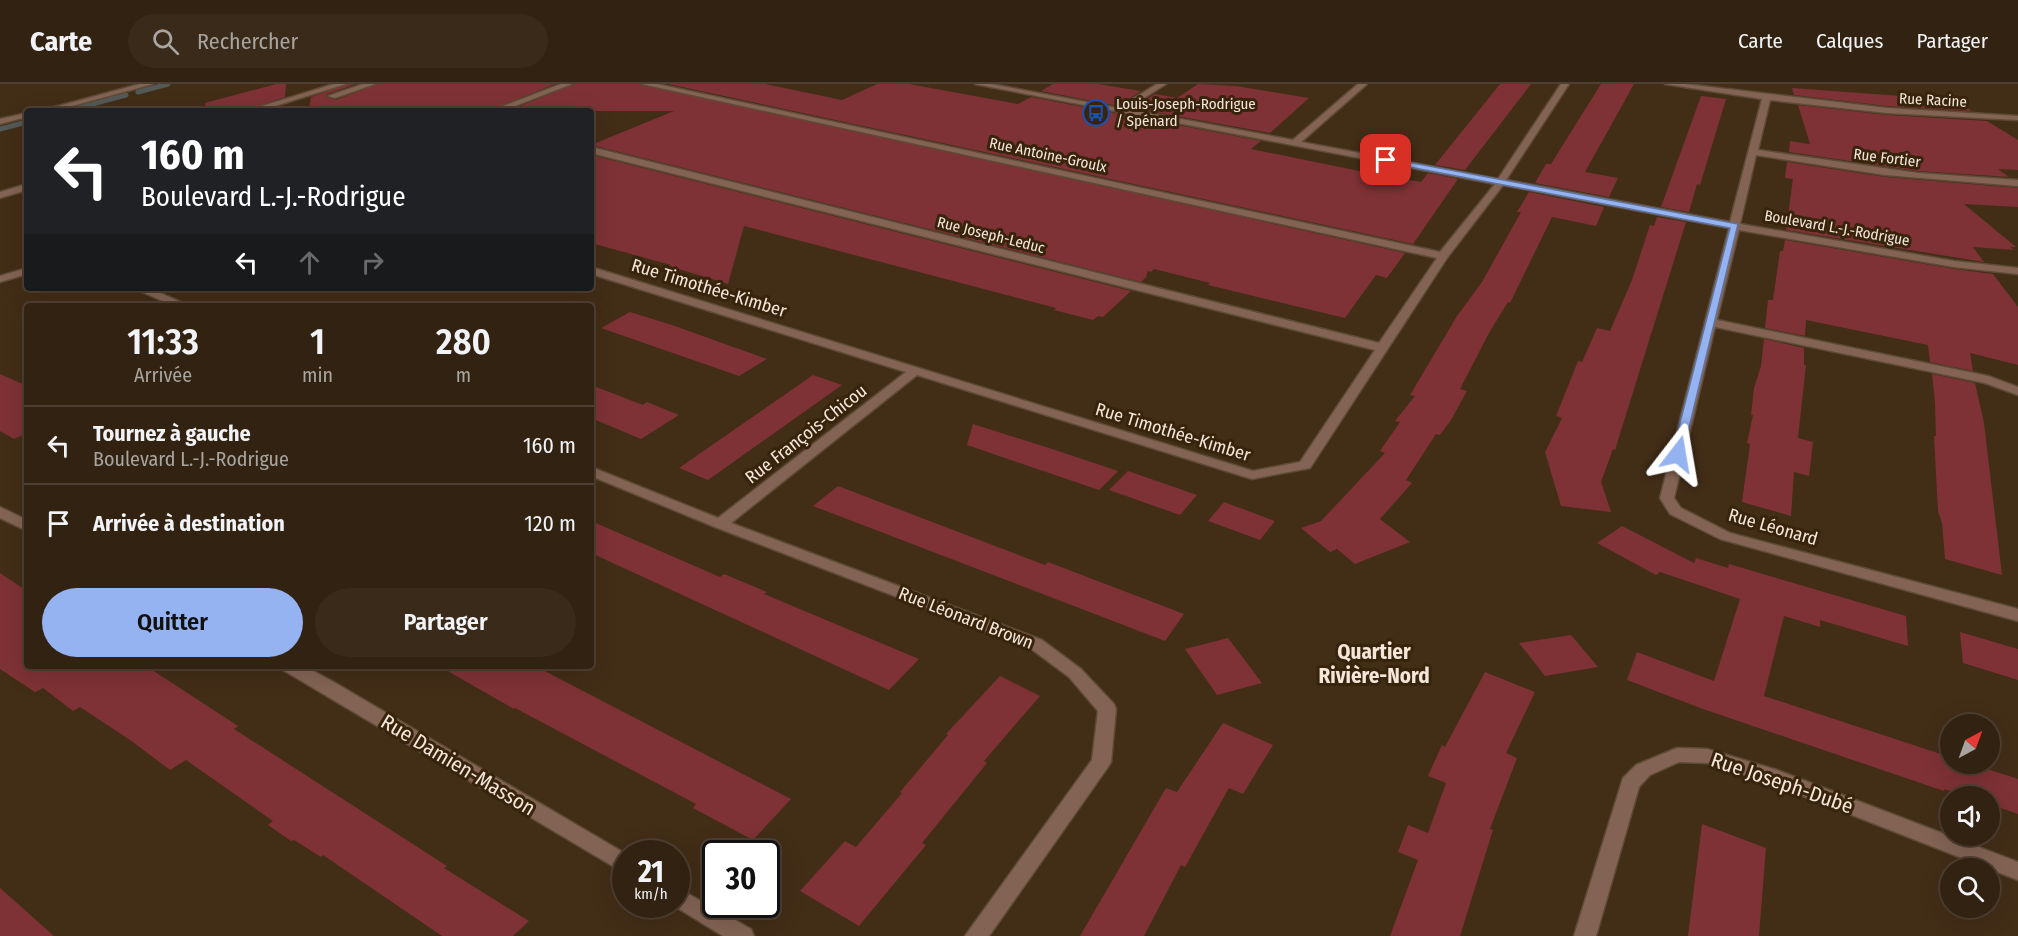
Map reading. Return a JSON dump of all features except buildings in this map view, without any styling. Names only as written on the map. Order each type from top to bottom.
[{"type":"street","points":[[56,108],[149,84]]},
{"type":"street","points":[[260,108],[342,84]]},
{"type":"street","points":[[290,108],[371,84]]},
{"type":"street","points":[[502,108],[568,84]]},
{"type":"street","name":"Rue Antoine-Groulx","points":[[646,84],[1443,256]]},
{"type":"street","name":"Boulevard L.-J.-Rodrigue","points":[[979,84],[1735,226],[1905,256],[2018,271]]},
{"type":"street","points":[[1120,110],[1162,84]]},
{"type":"street","points":[[1295,142],[1363,84]]},
{"type":"street","name":"Rue Timothée-Kimber","points":[[594,271],[1252,475],[1305,465],[1443,256],[1500,183],[1565,84]]},
{"type":"street","name":"Rue Racine","points":[[1669,84],[1766,99],[1877,111],[2018,118]]},
{"type":"street","name":"Rue Léonard","points":[[1766,99],[1667,498],[1675,511],[1725,536],[2018,615]]},
{"type":"street","points":[[0,122],[24,116]]},
{"type":"street","name":"Rue Joseph-Leduc","points":[[594,151],[1383,348]]},
{"type":"street","name":"Rue Fortier","points":[[1752,152],[1891,174],[1957,181],[2018,183]]},
{"type":"street","points":[[0,184],[24,177]]},
{"type":"street","points":[[0,195],[24,188]]},
{"type":"street","points":[[0,279],[24,273]]},
{"type":"street","points":[[147,291],[177,303]]},
{"type":"street","points":[[1712,322],[1988,380],[2018,391]]},
{"type":"street","name":"Rue François-Chicou","points":[[720,524],[914,372]]},
{"type":"street","name":"Rue Léonard Brown","points":[[594,472],[720,524],[1036,644],[1075,673],[1107,709],[1101,762],[976,936]]},
{"type":"street","points":[[0,512],[24,524]]},
{"type":"street","name":"Rue Damien-Masson","points":[[295,669],[612,857]]},
{"type":"street","name":"Rue Joseph-Dubé","points":[[1585,936],[1630,784],[1643,770],[1677,755],[1707,756],[1770,775],[2018,872]]},
{"type":"street","points":[[690,904],[743,936]]},
{"type":"waterway","points":[[138,92],[168,84]]},
{"type":"waterway","points":[[77,108],[126,95]]},
{"type":"waterway","points":[[0,129],[24,123]]},
{"type":"place","name":"Louis-Joseph-Rodrigue / Spénard","points":[[1096,113]]},
{"type":"district","name":"Quartier Rivière-Nord","points":[[1374,664]]},
{"type":"route","points":[[1386,160],[1735,226],[1678,454]]}]
